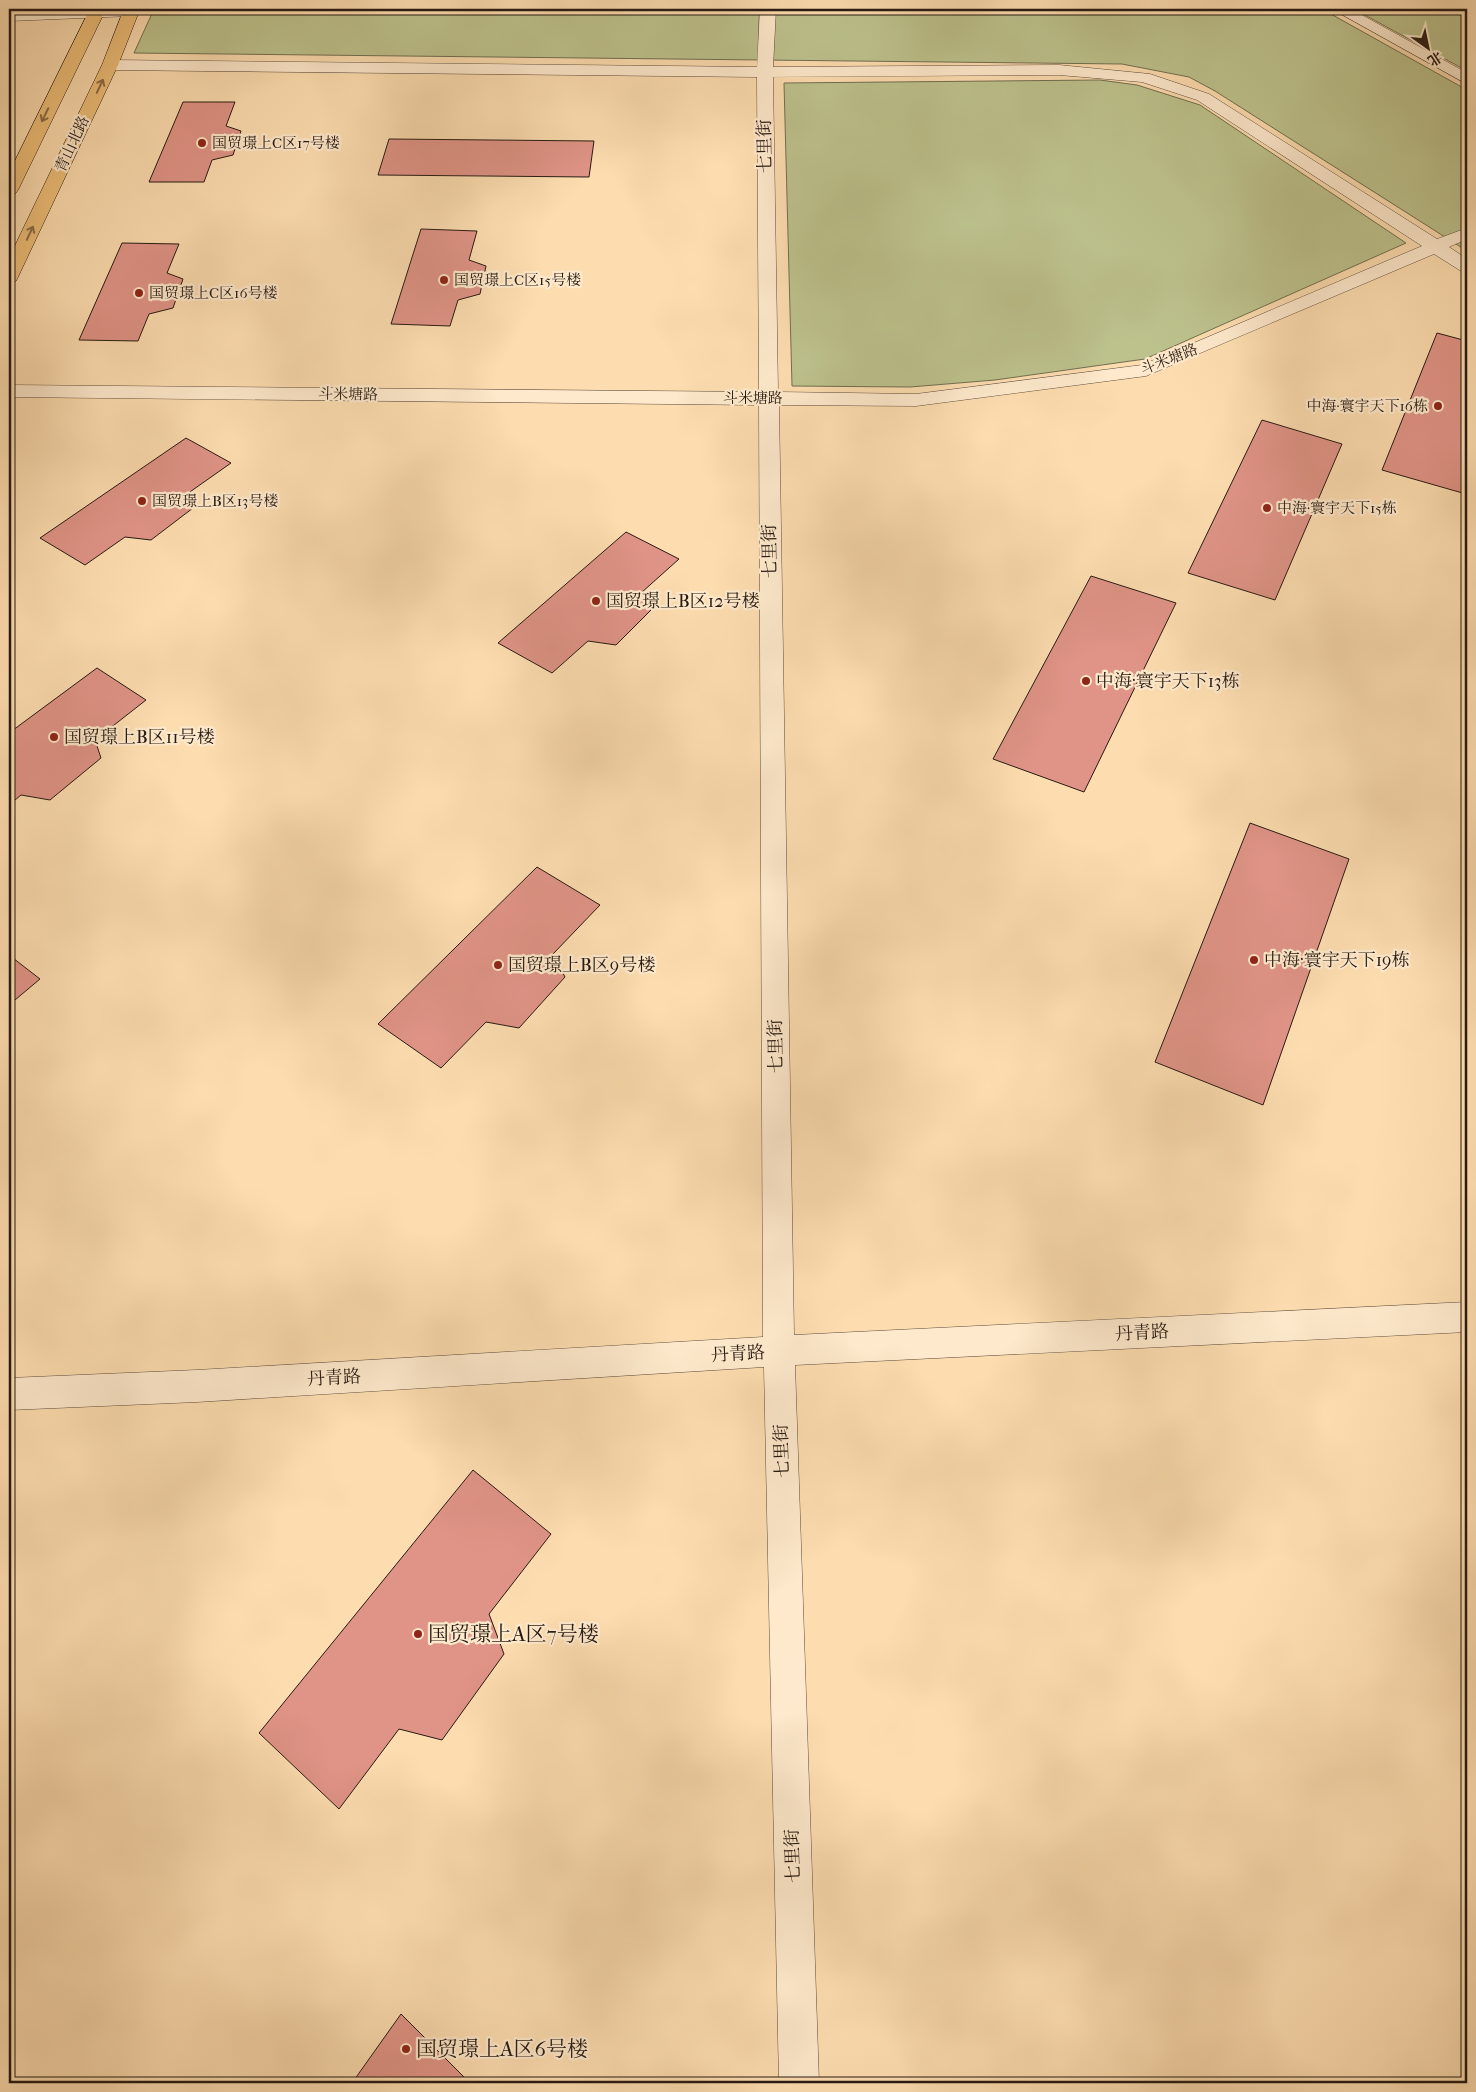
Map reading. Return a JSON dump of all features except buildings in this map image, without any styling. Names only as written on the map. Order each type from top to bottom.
[{"type":"main road","points":[[9,190],[97,10]]},
{"type":"main road","name":"青山北路","points":[[9,277],[110,65],[132,10]]},
{"type":"street","name":"七里街","points":[[768,9],[765,72],[779,1351],[799,2083]]},
{"type":"street","points":[[1340,9],[1467,79]]},
{"type":"street","points":[[9,16],[97,10],[132,10]]},
{"type":"street","points":[[110,65],[765,72],[1058,70],[1144,77],[1203,97],[1467,267]]},
{"type":"street","name":"斗米塘路","points":[[9,391],[916,400],[1146,370],[1467,232]]},
{"type":"street","name":"丹青路","points":[[9,1394],[197,1386],[779,1351],[1467,1317]]},
{"type":"green space","points":[[154,9],[1322,9],[1467,90],[1467,251],[1215,91],[1189,77],[1122,64],[134,53]]},
{"type":"green space","points":[[1354,9],[1467,9],[1467,71]]},
{"type":"green space","points":[[1100,80],[1137,85],[1200,105],[1406,243],[1145,359],[995,380],[910,387],[792,386],[784,83]]},
{"type":"place","name":"国贸璟上C区17号楼","points":[[202,143]]},
{"type":"place","name":"国贸璟上C区15号楼","points":[[444,280]]},
{"type":"place","name":"国贸璟上C区16号楼","points":[[139,293]]},
{"type":"place","name":"中海·寰宇天下16栋","points":[[1438,406]]},
{"type":"place","name":"国贸璟上B区13号楼","points":[[142,501]]},
{"type":"place","name":"中海·寰宇天下15栋","points":[[1267,508]]},
{"type":"place","name":"国贸璟上B区12号楼","points":[[596,601]]},
{"type":"place","name":"中海·寰宇天下13栋","points":[[1086,681]]},
{"type":"place","name":"国贸璟上B区11号楼","points":[[54,737]]},
{"type":"place","name":"中海·寰宇天下19栋","points":[[1254,960]]},
{"type":"place","name":"国贸璟上B区9号楼","points":[[498,965]]},
{"type":"place","name":"国贸璟上A区7号楼","points":[[418,1634]]},
{"type":"place","name":"国贸璟上A区6号楼","points":[[406,2049]]}]
